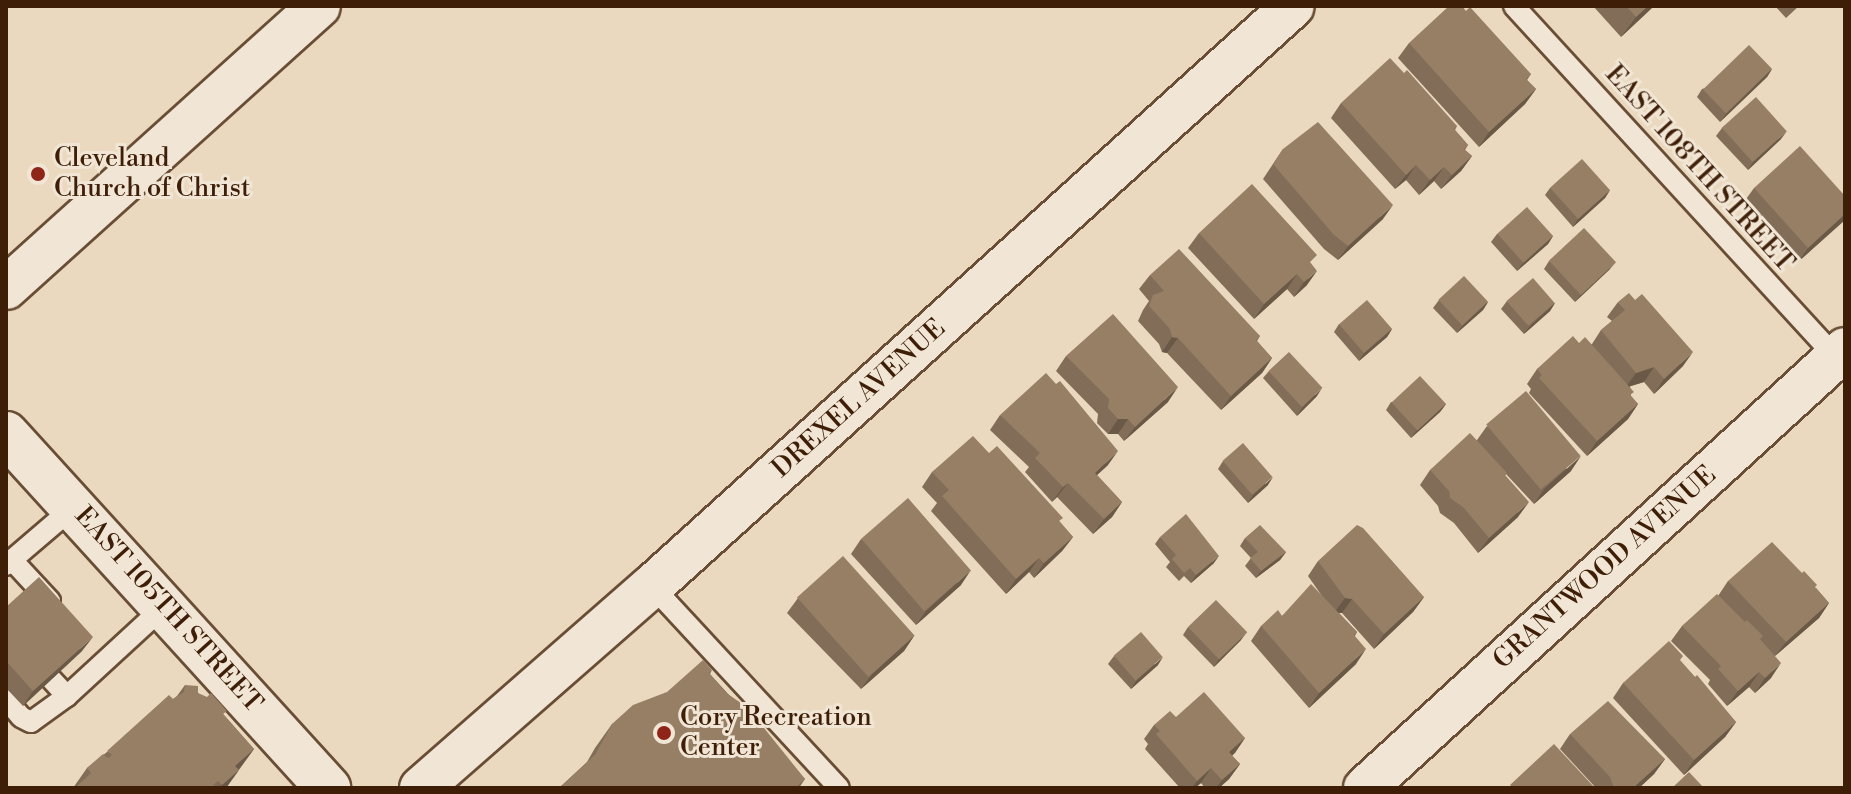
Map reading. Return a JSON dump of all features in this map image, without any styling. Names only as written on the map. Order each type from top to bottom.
[{"type":"main road","name":"EAST 105TH STREET","points":[[6,434],[328,788]]},
{"type":"street","points":[[6,288],[319,6]]},
{"type":"street","name":"DREXEL AVENUE","points":[[421,788],[652,586],[1293,6]]},
{"type":"street","name":"GRANTWOOD AVENUE","points":[[1365,788],[1842,358]]},
{"type":"lane","name":"EAST 108TH STREET","points":[[1514,6],[1842,358]]},
{"type":"lane","points":[[63,617],[9,563],[74,507]]},
{"type":"lane","points":[[652,586],[839,788]]},
{"type":"lane","points":[[6,699],[21,717],[31,722],[67,696],[99,656],[165,606]]},
{"type":"lane","points":[[52,680],[67,696]]},
{"type":"building","points":[[1449,6],[1462,6],[1466,11],[1470,7],[1531,74],[1526,79],[1536,89],[1489,132],[1409,43]]},
{"type":"building","points":[[1626,6],[1648,6],[1636,17]]},
{"type":"building","points":[[1749,45],[1772,69],[1726,113],[1703,89]]},
{"type":"building","points":[[1390,58],[1404,73],[1407,70],[1457,126],[1454,129],[1468,145],[1464,149],[1472,156],[1452,175],[1444,167],[1430,180],[1416,165],[1406,175],[1341,103]]},
{"type":"building","points":[[1756,97],[1787,131],[1753,162],[1722,128]]},
{"type":"building","points":[[1318,122],[1393,205],[1348,246],[1334,235],[1273,164],[1283,149]]},
{"type":"building","points":[[1800,146],[1845,196],[1845,214],[1808,248],[1754,188]]},
{"type":"building","points":[[1582,159],[1610,190],[1578,219],[1550,188]]},
{"type":"building","points":[[1252,184],[1317,255],[1310,262],[1317,271],[1304,282],[1297,274],[1264,304],[1199,233]]},
{"type":"building","points":[[1527,207],[1553,236],[1523,263],[1497,234]]},
{"type":"building","points":[[1584,228],[1616,262],[1581,295],[1549,261]]},
{"type":"building","points":[[1179,249],[1260,336],[1256,340],[1272,358],[1231,396],[1178,338],[1172,337],[1170,329],[1149,306],[1153,295],[1164,291],[1150,275]]},
{"type":"building","points":[[1464,276],[1488,302],[1462,325],[1438,300]]},
{"type":"building","points":[[1533,278],[1555,303],[1528,326],[1507,301]]},
{"type":"building","points":[[1629,293],[1635,300],[1642,294],[1693,352],[1664,379],[1654,367],[1636,373],[1601,330],[1625,310],[1618,302]]},
{"type":"building","points":[[1367,300],[1392,329],[1364,353],[1339,324]]},
{"type":"building","points":[[1113,314],[1178,387],[1135,427],[1128,419],[1118,419],[1108,408],[1109,399],[1066,356]]},
{"type":"building","points":[[1573,336],[1579,343],[1585,337],[1634,392],[1630,395],[1638,404],[1597,441],[1539,378],[1542,375],[1537,369]]},
{"type":"building","points":[[1289,352],[1322,388],[1302,407],[1269,371]]},
{"type":"building","points":[[1046,373],[1056,384],[1060,381],[1118,451],[1095,473],[1122,502],[1104,519],[1068,483],[1063,487],[1035,458],[1040,453],[1000,415]]},
{"type":"building","points":[[1420,376],[1446,404],[1417,430],[1391,403]]},
{"type":"building","points":[[1526,391],[1581,456],[1541,490],[1486,424]]},
{"type":"building","points":[[1470,433],[1529,502],[1489,538],[1464,508],[1450,498],[1449,491],[1430,470]]},
{"type":"building","points":[[973,436],[989,453],[997,446],[1063,518],[1059,521],[1073,537],[1044,563],[1039,558],[1016,579],[942,496],[949,490],[932,472]]},
{"type":"building","points":[[1243,443],[1273,477],[1252,495],[1223,461]]},
{"type":"building","points":[[908,498],[971,570],[924,611],[861,539]]},
{"type":"building","points":[[1186,514],[1219,556],[1196,575],[1190,568],[1184,573],[1172,559],[1176,555],[1160,537]]},
{"type":"building","points":[[1260,525],[1286,552],[1261,571],[1250,558],[1258,552],[1245,538]]},
{"type":"building","points":[[1357,525],[1424,597],[1384,634],[1352,599],[1345,598],[1318,561]]},
{"type":"building","points":[[1772,542],[1802,573],[1804,571],[1829,603],[1786,642],[1728,581]]},
{"type":"building","points":[[843,556],[915,636],[869,677],[797,597]]},
{"type":"building","points":[[39,577],[93,637],[33,691],[6,661],[6,607]]},
{"type":"building","points":[[1311,584],[1357,632],[1354,635],[1366,649],[1319,693],[1261,626],[1278,610],[1282,616]]},
{"type":"building","points":[[1717,594],[1763,636],[1760,639],[1781,663],[1765,678],[1759,672],[1738,691],[1718,669],[1721,666],[1682,626]]},
{"type":"building","points":[[1216,600],[1247,632],[1219,659],[1188,627]]},
{"type":"building","points":[[1141,632],[1163,657],[1135,681],[1114,656]]},
{"type":"building","points":[[1669,641],[1683,656],[1680,660],[1695,677],[1697,675],[1736,722],[1694,760],[1623,683]]},
{"type":"building","points":[[703,660],[712,670],[709,673],[725,692],[748,708],[805,779],[795,788],[559,788],[595,755],[612,724],[633,705],[667,692]]},
{"type":"building","points":[[185,685],[198,686],[198,693],[207,697],[211,693],[227,711],[223,714],[254,749],[235,766],[239,770],[222,785],[218,781],[213,785],[216,788],[75,788],[91,773],[87,768],[103,754],[108,758],[112,755],[107,751],[169,695],[173,699],[184,692]]},
{"type":"building","points":[[1204,692],[1245,738],[1229,752],[1240,764],[1222,780],[1211,768],[1197,781],[1156,734],[1160,731],[1154,725],[1170,711],[1176,717]]},
{"type":"building","points":[[1608,701],[1665,759],[1633,788],[1614,788],[1610,777],[1570,734]]},
{"type":"building","points":[[1554,744],[1595,788],[1513,788],[1510,785]]},
{"type":"building","points":[[1689,772],[1704,788],[1672,788]]},
{"type":"place","name":"Cleveland Church of Christ","points":[[38,174]]},
{"type":"place","name":"Cory Recreation Center","points":[[664,733]]}]
